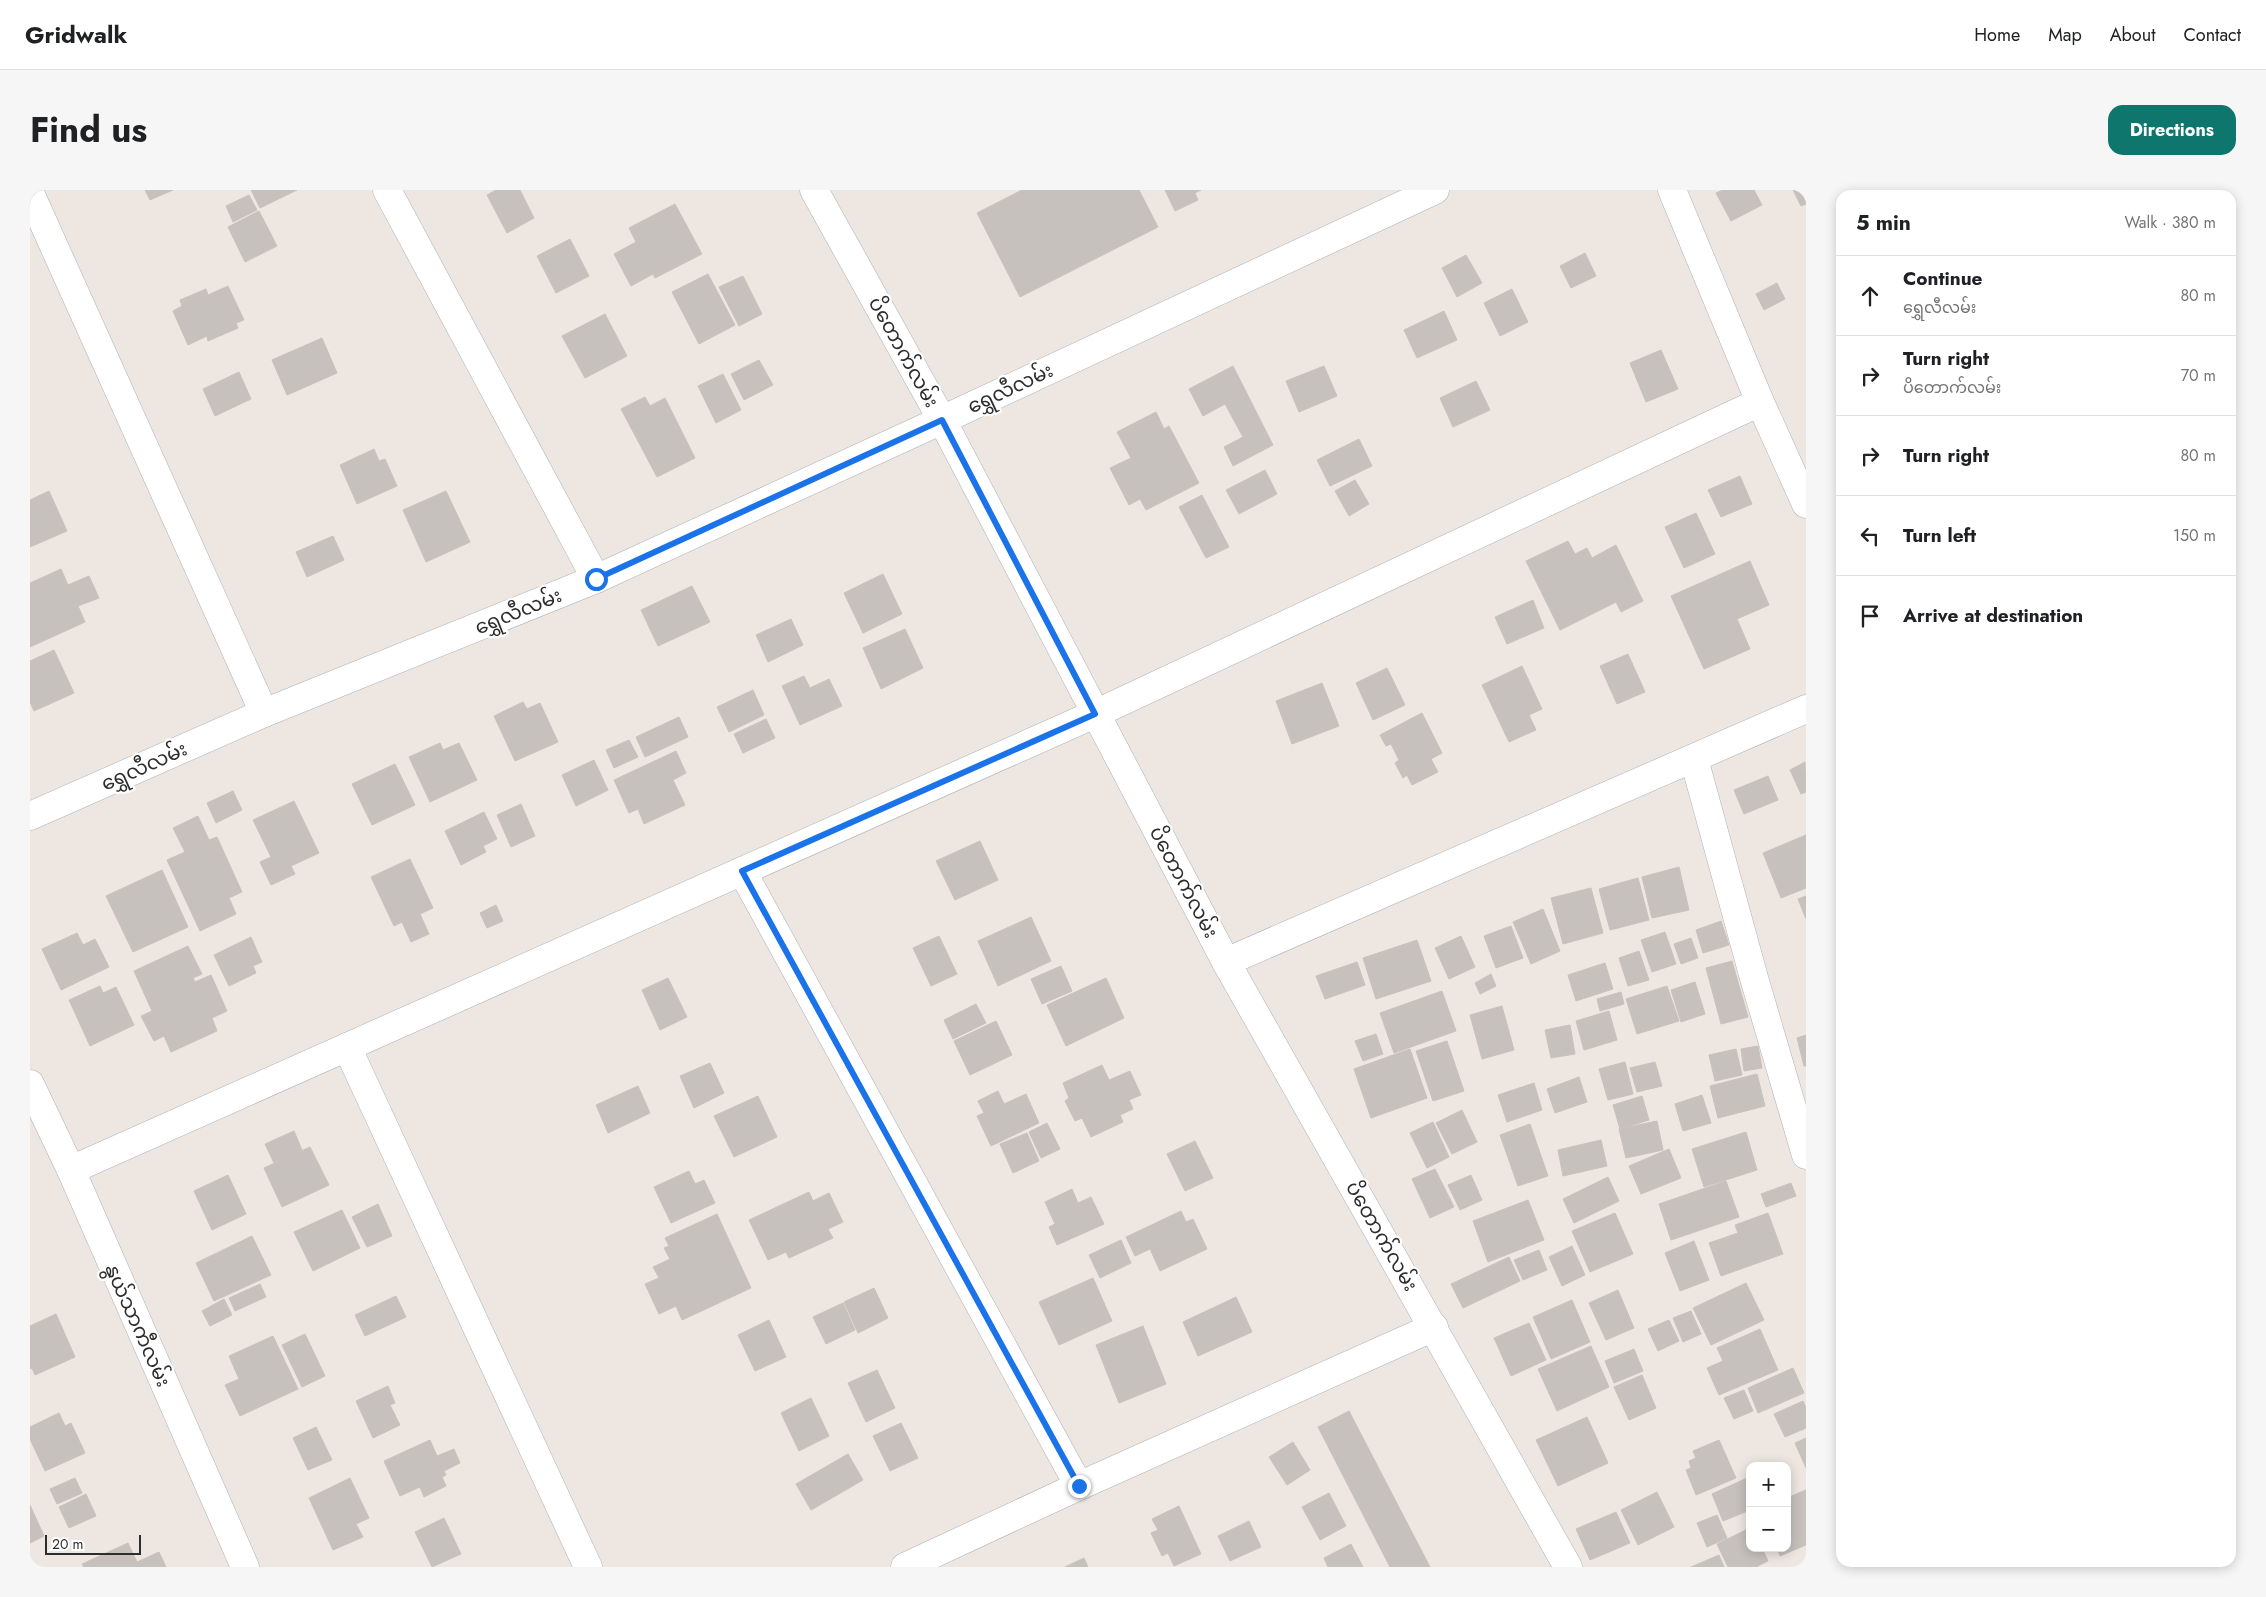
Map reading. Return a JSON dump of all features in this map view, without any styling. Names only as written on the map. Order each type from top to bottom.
[{"type":"street","points":[[387,190],[596,579]]},
{"type":"street","name":"ပိတောက်လမ်း","points":[[814,190],[942,420],[1226,962],[1568,1567]]},
{"type":"street","name":"ရွှေလီလမ်း","points":[[30,816],[264,713],[596,579],[1435,190]]},
{"type":"street","points":[[1672,190],[1760,402],[1806,504]]},
{"type":"street","points":[[30,193],[264,713]]},
{"type":"street","points":[[71,1170],[1095,714],[1760,402]]},
{"type":"street","points":[[1226,962],[1806,710]]},
{"type":"street","points":[[1694,759],[1754,978],[1806,1155]]},
{"type":"street","points":[[742,871],[1079,1486]]},
{"type":"street","points":[[346,1046],[588,1567]]},
{"type":"street","name":"နွယ်သာကီလမ်း","points":[[30,1084],[71,1170],[244,1567]]},
{"type":"street","points":[[905,1567],[1079,1486],[1434,1327]]},
{"type":"building","points":[[145,190],[173,190],[150,200]]},
{"type":"building","points":[[251,190],[297,190],[260,208]]},
{"type":"building","points":[[496,190],[520,190],[534,218],[507,233],[487,195]]},
{"type":"building","points":[[1022,190],[1139,190],[1158,227],[1020,297],[977,213]]},
{"type":"building","points":[[1165,190],[1201,190],[1195,193],[1198,200],[1175,211]]},
{"type":"building","points":[[1723,190],[1754,190],[1762,205],[1731,221],[1716,193]]},
{"type":"building","points":[[1793,190],[1806,190],[1806,204],[1801,206]]},
{"type":"building","points":[[249,195],[257,210],[233,222],[226,206]]},
{"type":"building","points":[[675,204],[702,254],[655,278],[653,274],[631,286],[614,254],[636,242],[629,228]]},
{"type":"building","points":[[259,211],[277,246],[245,262],[228,227]]},
{"type":"building","points":[[570,239],[589,276],[556,293],[537,256]]},
{"type":"building","points":[[1585,253],[1596,276],[1571,288],[1560,266]]},
{"type":"building","points":[[1466,255],[1482,283],[1457,297],[1442,268]]},
{"type":"building","points":[[708,274],[735,325],[699,344],[672,292]]},
{"type":"building","points":[[743,276],[762,314],[739,326],[719,287]]},
{"type":"building","points":[[1777,283],[1785,299],[1764,310],[1756,294]]},
{"type":"building","points":[[228,286],[244,320],[236,323],[238,328],[208,341],[207,336],[188,345],[173,311],[182,306],[180,300],[206,289],[208,295]]},
{"type":"building","points":[[1512,289],[1528,322],[1500,336],[1484,303]]},
{"type":"building","points":[[1444,311],[1457,340],[1417,358],[1404,330]]},
{"type":"building","points":[[605,314],[627,356],[585,378],[562,336]]},
{"type":"building","points":[[322,338],[337,373],[287,395],[272,360]]},
{"type":"building","points":[[1661,350],[1678,389],[1646,402],[1630,363]]},
{"type":"building","points":[[759,360],[773,385],[744,400],[731,374]]},
{"type":"building","points":[[1233,366],[1273,445],[1233,466],[1224,447],[1243,437],[1225,404],[1203,416],[1189,389]]},
{"type":"building","points":[[1324,366],[1337,396],[1299,412],[1286,381]]},
{"type":"building","points":[[239,372],[251,399],[215,416],[203,389]]},
{"type":"building","points":[[723,374],[741,410],[716,423],[698,386]]},
{"type":"building","points":[[1476,381],[1490,410],[1453,427],[1440,398]]},
{"type":"building","points":[[645,397],[650,406],[665,398],[695,458],[657,477],[621,409]]},
{"type":"building","points":[[1156,412],[1164,429],[1169,426],[1199,483],[1146,510],[1140,499],[1129,505],[1110,468],[1131,458],[1117,432]]},
{"type":"building","points":[[1359,439],[1372,466],[1330,486],[1317,460]]},
{"type":"building","points":[[374,449],[379,461],[385,459],[397,486],[357,504],[340,465]]},
{"type":"building","points":[[1265,470],[1277,494],[1239,514],[1226,490]]},
{"type":"building","points":[[1740,476],[1752,504],[1721,517],[1708,490]]},
{"type":"building","points":[[1355,480],[1369,504],[1349,516],[1335,491]]},
{"type":"building","points":[[49,491],[67,531],[30,547],[30,500]]},
{"type":"building","points":[[446,491],[470,542],[426,562],[403,510]]},
{"type":"building","points":[[1202,495],[1229,547],[1206,558],[1179,507]]},
{"type":"building","points":[[1696,513],[1715,554],[1684,568],[1665,527]]},
{"type":"building","points":[[333,536],[344,560],[307,577],[296,552]]},
{"type":"building","points":[[1568,541],[1575,554],[1587,548],[1592,558],[1616,545],[1643,601],[1621,612],[1616,602],[1560,630],[1526,561]]},
{"type":"building","points":[[1750,561],[1769,605],[1737,619],[1750,649],[1704,669],[1671,596]]},
{"type":"building","points":[[61,569],[68,585],[89,576],[99,598],[78,606],[85,622],[30,647],[30,583]]},
{"type":"building","points":[[883,574],[902,614],[863,633],[844,593]]},
{"type":"building","points":[[692,586],[710,622],[658,646],[641,610]]},
{"type":"building","points":[[1533,600],[1544,628],[1507,644],[1495,617]]},
{"type":"building","points":[[791,619],[803,645],[768,662],[756,635]]},
{"type":"building","points":[[905,629],[923,668],[881,689],[863,648]]},
{"type":"building","points":[[54,650],[74,693],[34,711],[30,702],[30,661]]},
{"type":"building","points":[[1628,654],[1645,692],[1617,704],[1600,666]]},
{"type":"building","points":[[1522,666],[1542,709],[1529,715],[1536,730],[1509,742],[1482,685]]},
{"type":"building","points":[[1387,668],[1405,705],[1373,720],[1356,683]]},
{"type":"building","points":[[804,676],[810,688],[829,679],[842,706],[800,725],[782,686]]},
{"type":"building","points":[[1322,683],[1339,726],[1292,744],[1276,701]]},
{"type":"building","points":[[753,690],[764,715],[729,732],[717,707]]},
{"type":"building","points":[[523,702],[527,709],[540,703],[558,742],[515,761],[494,716]]},
{"type":"building","points":[[1422,713],[1442,753],[1431,759],[1438,772],[1412,785],[1407,775],[1403,778],[1395,763],[1399,760],[1391,744],[1386,746],[1380,735]]},
{"type":"building","points":[[679,717],[688,737],[645,757],[636,737]]},
{"type":"building","points":[[766,719],[775,738],[743,753],[734,734]]},
{"type":"building","points":[[629,740],[638,757],[614,768],[606,750]]},
{"type":"building","points":[[440,743],[443,750],[459,743],[477,780],[430,802],[409,757]]},
{"type":"building","points":[[676,751],[686,773],[673,780],[685,805],[644,824],[638,809],[629,813],[614,780]]},
{"type":"building","points":[[594,760],[608,790],[576,806],[562,775]]},
{"type":"building","points":[[1805,762],[1806,792],[1801,794],[1790,770]]},
{"type":"building","points":[[395,764],[415,805],[372,825],[352,784]]},
{"type":"building","points":[[1768,776],[1778,800],[1744,814],[1734,790]]},
{"type":"building","points":[[233,791],[242,810],[216,823],[207,803]]},
{"type":"building","points":[[294,801],[319,853],[291,866],[295,874],[271,885],[260,862],[271,857],[253,820]]},
{"type":"building","points":[[521,804],[535,836],[511,847],[497,815]]},
{"type":"building","points":[[484,812],[497,839],[483,846],[486,852],[461,865],[445,831]]},
{"type":"building","points":[[198,816],[209,840],[217,837],[242,892],[229,898],[236,914],[200,931],[167,860],[185,852],[173,828]]},
{"type":"building","points":[[1806,835],[1806,888],[1781,898],[1763,853]]},
{"type":"building","points":[[980,841],[998,880],[955,900],[936,861]]},
{"type":"building","points":[[410,859],[433,908],[420,914],[429,934],[411,942],[402,922],[394,926],[371,877]]},
{"type":"building","points":[[1679,867],[1689,910],[1652,918],[1642,877]]},
{"type":"building","points":[[162,870],[188,927],[133,952],[106,896]]},
{"type":"building","points":[[1638,878],[1649,920],[1610,930],[1599,889]]},
{"type":"building","points":[[1591,888],[1603,933],[1563,944],[1551,898]]},
{"type":"building","points":[[1806,896],[1806,919],[1798,899]]},
{"type":"building","points":[[496,905],[503,921],[487,928],[480,913]]},
{"type":"building","points":[[1543,909],[1560,951],[1531,964],[1513,922]]},
{"type":"building","points":[[1031,917],[1051,961],[998,986],[978,941]]},
{"type":"building","points":[[1721,921],[1729,945],[1703,953],[1696,930]]},
{"type":"building","points":[[1511,926],[1523,958],[1496,968],[1484,936]]},
{"type":"building","points":[[1665,932],[1676,964],[1652,972],[1641,940]]},
{"type":"building","points":[[77,933],[83,945],[95,939],[109,967],[61,990],[42,949]]},
{"type":"building","points":[[939,936],[957,974],[931,986],[913,948]]},
{"type":"building","points":[[1461,936],[1475,967],[1449,979],[1435,948]]},
{"type":"building","points":[[251,937],[262,962],[253,966],[256,973],[229,986],[214,955]]},
{"type":"building","points":[[1691,938],[1698,958],[1681,964],[1674,944]]},
{"type":"building","points":[[1417,940],[1431,981],[1376,999],[1363,958]]},
{"type":"building","points":[[188,946],[202,974],[193,978],[195,982],[211,975],[227,1011],[212,1018],[217,1031],[171,1052],[164,1036],[154,1041],[141,1016],[152,1011],[134,971]]},
{"type":"building","points":[[1639,951],[1649,980],[1628,986],[1619,958]]},
{"type":"building","points":[[1732,961],[1748,1017],[1721,1024],[1706,968]]},
{"type":"building","points":[[1357,962],[1365,985],[1325,999],[1316,976]]},
{"type":"building","points":[[1605,963],[1613,989],[1576,1001],[1568,975]]},
{"type":"building","points":[[1061,966],[1072,991],[1042,1004],[1031,979]]},
{"type":"building","points":[[1491,974],[1496,986],[1480,994],[1475,983]]},
{"type":"building","points":[[668,978],[687,1017],[660,1030],[642,990]]},
{"type":"building","points":[[1106,978],[1124,1018],[1066,1046],[1047,1005]]},
{"type":"building","points":[[1695,982],[1705,1014],[1681,1022],[1671,990]]},
{"type":"building","points":[[100,986],[103,993],[116,987],[134,1025],[90,1046],[69,1000]]},
{"type":"building","points":[[1667,986],[1679,1021],[1637,1034],[1626,999]]},
{"type":"building","points":[[1442,991],[1456,1031],[1394,1053],[1380,1013]]},
{"type":"building","points":[[1621,992],[1624,1004],[1600,1011],[1597,999]]},
{"type":"building","points":[[976,1004],[986,1023],[953,1039],[944,1020]]},
{"type":"building","points":[[1502,1006],[1514,1050],[1482,1059],[1470,1015]]},
{"type":"building","points":[[1609,1011],[1617,1040],[1584,1050],[1576,1021]]},
{"type":"building","points":[[996,1021],[1012,1055],[970,1075],[954,1041]]},
{"type":"building","points":[[1570,1025],[1575,1054],[1551,1058],[1545,1030]]},
{"type":"building","points":[[1376,1034],[1383,1054],[1363,1061],[1355,1041]]},
{"type":"building","points":[[1806,1035],[1806,1066],[1804,1066],[1797,1038]]},
{"type":"building","points":[[1447,1041],[1464,1091],[1433,1101],[1416,1051]]},
{"type":"building","points":[[1758,1046],[1762,1068],[1744,1071],[1741,1049]]},
{"type":"building","points":[[1410,1049],[1427,1098],[1371,1118],[1354,1069]]},
{"type":"building","points":[[1736,1049],[1742,1075],[1715,1081],[1709,1055]]},
{"type":"building","points":[[1625,1062],[1633,1094],[1608,1100],[1599,1069]]},
{"type":"building","points":[[1655,1062],[1662,1086],[1637,1092],[1630,1068]]},
{"type":"building","points":[[710,1063],[724,1093],[694,1108],[680,1076]]},
{"type":"building","points":[[1102,1065],[1109,1080],[1130,1071],[1141,1095],[1129,1100],[1133,1109],[1120,1115],[1123,1122],[1091,1137],[1082,1118],[1075,1121],[1065,1101],[1069,1098],[1063,1083]]},
{"type":"building","points":[[1757,1074],[1765,1106],[1718,1118],[1710,1086]]},
{"type":"building","points":[[1579,1077],[1587,1102],[1555,1113],[1547,1089]]},
{"type":"building","points":[[1534,1083],[1542,1110],[1507,1122],[1498,1095]]},
{"type":"building","points":[[638,1086],[650,1113],[608,1133],[596,1105]]},
{"type":"building","points":[[998,1091],[1004,1104],[1026,1094],[1039,1123],[991,1146],[977,1116],[984,1113],[978,1101]]},
{"type":"building","points":[[1702,1095],[1711,1123],[1683,1131],[1675,1104]]},
{"type":"building","points":[[758,1096],[777,1137],[734,1157],[714,1116]]},
{"type":"building","points":[[1642,1096],[1649,1120],[1620,1129],[1613,1105]]},
{"type":"building","points":[[1462,1110],[1477,1142],[1452,1154],[1436,1123]]},
{"type":"building","points":[[1657,1121],[1663,1150],[1626,1158],[1619,1129]]},
{"type":"building","points":[[1433,1122],[1449,1157],[1427,1168],[1410,1133]]},
{"type":"building","points":[[1047,1123],[1060,1149],[1041,1158],[1029,1132]]},
{"type":"building","points":[[1530,1124],[1548,1176],[1518,1186],[1500,1135]]},
{"type":"building","points":[[294,1131],[302,1150],[274,1163],[265,1144]]},
{"type":"building","points":[[1746,1132],[1757,1170],[1704,1187],[1692,1149]]},
{"type":"building","points":[[1027,1133],[1039,1161],[1013,1173],[1000,1144]]},
{"type":"building","points":[[1601,1140],[1607,1166],[1563,1176],[1558,1150]]},
{"type":"building","points":[[1195,1141],[1213,1178],[1185,1191],[1167,1154]]},
{"type":"building","points":[[310,1147],[329,1185],[282,1207],[264,1168]]},
{"type":"building","points":[[1669,1149],[1681,1178],[1641,1194],[1629,1166]]},
{"type":"building","points":[[1435,1169],[1454,1207],[1430,1218],[1412,1179]]},
{"type":"building","points":[[689,1171],[695,1184],[704,1180],[715,1203],[671,1223],[654,1187]]},
{"type":"building","points":[[228,1175],[246,1214],[212,1230],[194,1191]]},
{"type":"building","points":[[1471,1175],[1482,1200],[1460,1210],[1448,1185]]},
{"type":"building","points":[[1608,1177],[1619,1201],[1574,1223],[1563,1199]]},
{"type":"building","points":[[1726,1181],[1739,1217],[1671,1240],[1659,1204]]},
{"type":"building","points":[[1791,1183],[1796,1196],[1766,1207],[1761,1194]]},
{"type":"building","points":[[1072,1189],[1078,1203],[1091,1197],[1104,1224],[1057,1245],[1049,1227],[1055,1224],[1045,1202]]},
{"type":"building","points":[[809,1192],[813,1201],[829,1193],[843,1222],[828,1229],[833,1238],[789,1258],[786,1252],[768,1260],[749,1220]]},
{"type":"building","points":[[1528,1200],[1544,1240],[1488,1262],[1473,1221]]},
{"type":"building","points":[[378,1204],[392,1236],[367,1247],[352,1217]]},
{"type":"building","points":[[342,1210],[360,1248],[313,1271],[294,1232]]},
{"type":"building","points":[[1181,1211],[1186,1222],[1193,1219],[1207,1249],[1160,1271],[1150,1249],[1135,1256],[1126,1237]]},
{"type":"building","points":[[1615,1213],[1633,1254],[1590,1272],[1572,1231]]},
{"type":"building","points":[[1768,1213],[1783,1254],[1721,1276],[1709,1243],[1738,1233],[1735,1225]]},
{"type":"building","points":[[717,1214],[751,1288],[682,1320],[676,1306],[659,1314],[645,1284],[659,1278],[653,1267],[670,1259],[664,1248],[669,1246],[665,1238]]},
{"type":"building","points":[[252,1236],[271,1275],[214,1301],[196,1263]]},
{"type":"building","points":[[1121,1240],[1131,1263],[1100,1278],[1089,1255]]},
{"type":"building","points":[[1694,1241],[1709,1280],[1680,1291],[1665,1253]]},
{"type":"building","points":[[1572,1246],[1585,1275],[1562,1286],[1549,1257]]},
{"type":"building","points":[[1539,1250],[1547,1270],[1523,1280],[1514,1260]]},
{"type":"building","points":[[1509,1257],[1520,1281],[1463,1308],[1451,1284]]},
{"type":"building","points":[[1093,1278],[1112,1321],[1059,1345],[1039,1302]]},
{"type":"building","points":[[1746,1283],[1764,1320],[1711,1345],[1693,1308]]},
{"type":"building","points":[[260,1284],[266,1297],[235,1311],[229,1298]]},
{"type":"building","points":[[874,1288],[888,1318],[858,1333],[844,1302]]},
{"type":"building","points":[[1618,1290],[1634,1328],[1606,1340],[1589,1303]]},
{"type":"building","points":[[396,1296],[406,1317],[365,1336],[355,1315]]},
{"type":"building","points":[[1236,1297],[1252,1332],[1198,1356],[1183,1322]]},
{"type":"building","points":[[224,1299],[232,1315],[210,1326],[202,1311]]},
{"type":"building","points":[[1572,1300],[1590,1342],[1551,1359],[1533,1317]]},
{"type":"building","points":[[843,1303],[855,1330],[826,1344],[813,1317]]},
{"type":"building","points":[[1691,1311],[1701,1334],[1683,1342],[1673,1318]]},
{"type":"building","points":[[56,1314],[75,1357],[35,1375],[32,1368],[30,1369],[30,1326]]},
{"type":"building","points":[[769,1320],[786,1357],[755,1371],[738,1335]]},
{"type":"building","points":[[1669,1320],[1679,1341],[1658,1351],[1648,1329]]},
{"type":"building","points":[[1529,1323],[1546,1360],[1511,1376],[1494,1338]]},
{"type":"building","points":[[1143,1326],[1166,1384],[1119,1403],[1096,1345]]},
{"type":"building","points":[[1760,1329],[1778,1370],[1719,1395],[1707,1368],[1723,1361],[1717,1348]]},
{"type":"building","points":[[305,1334],[325,1376],[302,1387],[282,1345]]},
{"type":"building","points":[[273,1336],[298,1389],[240,1416],[225,1385],[239,1379],[229,1356]]},
{"type":"building","points":[[1591,1346],[1609,1387],[1557,1411],[1538,1369]]},
{"type":"building","points":[[1634,1349],[1643,1371],[1614,1383],[1605,1361]]},
{"type":"building","points":[[1793,1368],[1804,1393],[1758,1413],[1748,1388]]},
{"type":"building","points":[[877,1370],[895,1408],[866,1422],[848,1383]]},
{"type":"building","points":[[1642,1375],[1656,1408],[1629,1420],[1614,1387]]},
{"type":"building","points":[[388,1386],[395,1403],[390,1405],[400,1425],[373,1438],[356,1401]]},
{"type":"building","points":[[1744,1390],[1753,1411],[1734,1419],[1724,1398]]},
{"type":"building","points":[[811,1398],[829,1436],[799,1451],[781,1413]]},
{"type":"building","points":[[1803,1401],[1806,1408],[1806,1428],[1785,1437],[1774,1414]]},
{"type":"building","points":[[1349,1411],[1430,1567],[1390,1567],[1318,1427]]},
{"type":"building","points":[[59,1413],[65,1426],[71,1423],[85,1453],[45,1471],[30,1439],[30,1427]]},
{"type":"building","points":[[1587,1417],[1608,1463],[1558,1486],[1536,1440]]},
{"type":"building","points":[[901,1423],[918,1458],[890,1471],[873,1436]]},
{"type":"building","points":[[316,1427],[332,1460],[308,1470],[293,1438]]},
{"type":"building","points":[[1806,1438],[1806,1468],[1795,1443]]},
{"type":"building","points":[[430,1440],[437,1456],[454,1449],[460,1463],[444,1471],[446,1475],[442,1477],[446,1486],[424,1497],[420,1487],[400,1496],[384,1461]]},
{"type":"building","points":[[1719,1440],[1736,1478],[1696,1495],[1686,1470],[1691,1468],[1689,1461],[1696,1458],[1693,1451]]},
{"type":"building","points":[[1293,1442],[1310,1470],[1287,1485],[1269,1457]]},
{"type":"building","points":[[848,1454],[863,1480],[811,1510],[796,1484]]},
{"type":"building","points":[[75,1478],[82,1493],[57,1504],[50,1489]]},
{"type":"building","points":[[350,1478],[369,1518],[356,1524],[363,1537],[333,1550],[309,1498]]},
{"type":"building","points":[[1746,1478],[1746,1512],[1723,1521],[1712,1494]]},
{"type":"building","points":[[1806,1490],[1806,1545],[1791,1551],[1791,1507],[1791,1496]]},
{"type":"building","points":[[1657,1492],[1674,1527],[1638,1545],[1621,1510]]},
{"type":"building","points":[[1329,1493],[1346,1526],[1320,1540],[1302,1507]]},
{"type":"building","points":[[86,1494],[96,1516],[69,1528],[59,1507]]},
{"type":"building","points":[[30,1505],[44,1536],[30,1543]]},
{"type":"building","points":[[1179,1506],[1201,1554],[1174,1566],[1168,1553],[1162,1556],[1151,1533],[1158,1530],[1152,1519]]},
{"type":"building","points":[[1616,1512],[1630,1543],[1590,1560],[1576,1529]]},
{"type":"building","points":[[1717,1515],[1727,1538],[1707,1547],[1697,1523]]},
{"type":"building","points":[[444,1518],[461,1554],[432,1567],[415,1532]]},
{"type":"building","points":[[1249,1521],[1261,1547],[1230,1561],[1218,1536]]},
{"type":"building","points":[[1746,1530],[1746,1552],[1764,1552],[1768,1561],[1756,1567],[1728,1567],[1717,1544]]},
{"type":"building","points":[[128,1543],[137,1562],[159,1552],[166,1567],[84,1567],[82,1564]]},
{"type":"building","points":[[1351,1544],[1363,1567],[1328,1567],[1324,1558]]},
{"type":"building","points":[[1778,1552],[1789,1552],[1780,1556]]},
{"type":"building","points":[[1719,1555],[1724,1567],[1691,1567]]},
{"type":"building","points":[[1084,1558],[1088,1567],[1065,1567]]},
{"type":"route","points":[[596,579],[942,420],[1095,714],[742,871],[1079,1486]]}]
